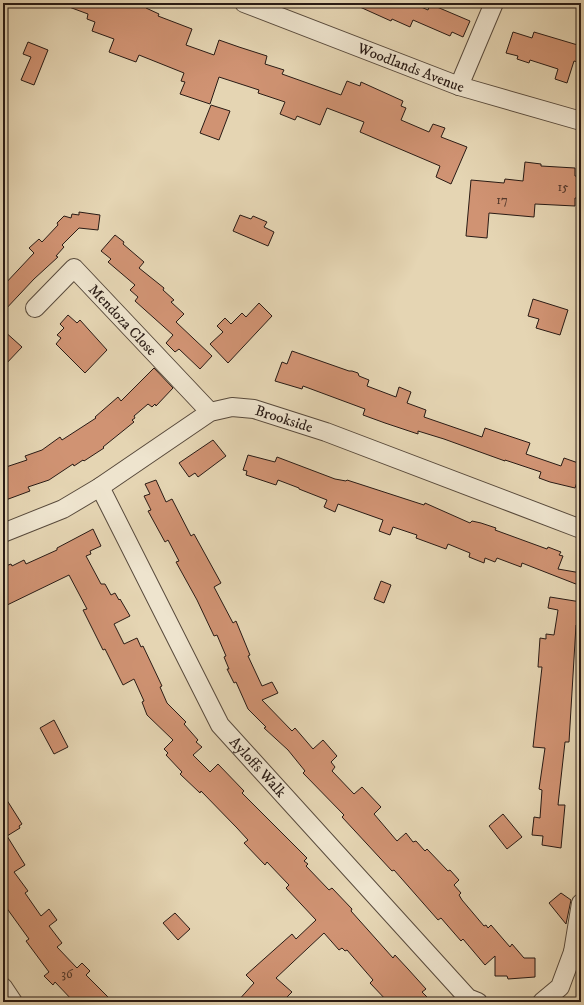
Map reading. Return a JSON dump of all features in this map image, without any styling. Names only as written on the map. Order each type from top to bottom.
[{"type":"street","name":"Woodlands Avenue","points":[[244,3],[459,86],[581,121]]},
{"type":"street","points":[[459,86],[494,3]]},
{"type":"street","name":"Mendoza Close","points":[[35,308],[74,268],[210,412]]},
{"type":"street","name":"Brookside","points":[[3,533],[62,509],[100,487],[210,412],[232,407],[254,409],[326,432],[581,529]]},
{"type":"street","name":"Ayloffs Walk","points":[[100,487],[220,724],[468,998],[478,1002]]},
{"type":"street","points":[[542,1002],[560,987],[577,953],[581,903]]},
{"type":"street","points":[[3,987],[13,1002]]},
{"type":"building","points":[[140,3],[147,6],[146,8],[159,14],[158,16],[192,29],[186,45],[214,55],[219,40],[267,56],[265,64],[284,70],[282,74],[341,95],[347,81],[360,86],[361,82],[403,101],[401,106],[406,108],[401,120],[429,132],[433,124],[445,128],[441,137],[467,147],[451,184],[436,177],[440,166],[360,132],[364,122],[327,108],[320,125],[297,116],[295,120],[280,114],[285,102],[258,93],[259,90],[219,77],[210,104],[180,94],[185,82],[181,81],[184,73],[139,55],[136,62],[109,52],[114,39],[92,31],[95,22],[87,19],[88,14],[61,4]]},
{"type":"building","points":[[351,3],[412,3],[428,10],[430,4],[470,21],[463,37],[452,32],[450,36],[413,20],[410,27],[392,19],[391,21]]},
{"type":"building","points":[[513,32],[532,38],[534,32],[581,46],[581,63],[574,61],[567,83],[555,79],[558,69],[530,60],[529,63],[517,59],[518,56],[506,53]]},
{"type":"building","points":[[28,42],[48,50],[34,85],[21,80],[31,57],[23,54]]},
{"type":"building","points":[[211,105],[230,111],[219,140],[200,133]]},
{"type":"building","points":[[525,162],[541,164],[541,166],[575,168],[575,176],[581,177],[581,198],[575,198],[575,206],[535,204],[534,217],[489,213],[487,238],[466,236],[471,180],[504,183],[505,179],[523,181]]},
{"type":"building","points":[[79,212],[100,215],[98,230],[79,228],[62,245],[64,247],[56,256],[58,257],[34,279],[3,312],[3,286],[34,253],[29,248],[39,239],[42,242],[58,225],[57,223],[64,216],[71,218],[72,214],[79,215]]},
{"type":"building","points":[[240,215],[251,219],[253,216],[267,222],[264,227],[274,232],[268,246],[233,231]]},
{"type":"building","points":[[115,235],[144,262],[139,268],[164,288],[163,290],[174,300],[171,302],[184,314],[176,322],[212,356],[200,369],[179,349],[175,352],[166,343],[173,335],[135,301],[138,297],[130,290],[135,285],[108,262],[111,259],[101,251]]},
{"type":"building","points":[[533,299],[568,310],[560,335],[536,328],[539,319],[528,316]]},
{"type":"building","points":[[259,303],[272,316],[228,363],[210,344],[223,332],[217,326],[225,318],[231,324],[242,313],[246,317]]},
{"type":"building","points":[[68,315],[77,323],[80,320],[107,350],[85,373],[56,344],[61,338],[57,335],[64,328],[60,324]]},
{"type":"building","points":[[3,330],[22,347],[3,367]]},
{"type":"building","points":[[292,351],[358,373],[359,376],[369,380],[367,386],[396,397],[399,387],[411,392],[407,403],[426,410],[424,417],[482,437],[485,428],[530,443],[526,454],[561,466],[564,458],[581,464],[581,483],[577,482],[575,488],[550,482],[539,478],[541,472],[444,439],[418,431],[418,434],[385,423],[363,415],[365,409],[303,386],[302,389],[275,381],[282,362],[287,364]]},
{"type":"building","points":[[154,368],[173,388],[156,406],[155,404],[152,407],[148,404],[134,416],[135,418],[132,420],[134,422],[103,447],[104,448],[84,461],[83,460],[74,466],[73,464],[49,480],[28,487],[30,491],[3,501],[3,468],[27,460],[25,456],[42,450],[60,437],[62,440],[96,418],[95,417],[118,397],[121,401]]},
{"type":"building","points":[[213,440],[226,456],[198,477],[195,473],[189,477],[179,463]]},
{"type":"building","points":[[248,455],[275,462],[277,457],[335,479],[347,480],[424,505],[425,503],[470,523],[472,521],[481,523],[496,528],[495,530],[547,549],[548,547],[561,552],[559,555],[563,556],[558,569],[581,573],[581,586],[522,563],[521,567],[497,558],[495,562],[485,558],[484,563],[469,557],[470,553],[448,544],[446,549],[416,538],[417,535],[393,527],[390,535],[379,531],[383,520],[338,504],[335,512],[324,507],[327,500],[299,488],[278,480],[276,485],[246,475],[247,471],[243,470]]},
{"type":"building","points":[[156,480],[166,502],[172,499],[191,536],[194,534],[221,583],[214,587],[233,623],[236,621],[250,655],[248,656],[262,686],[272,682],[278,693],[262,700],[292,731],[295,728],[313,749],[323,740],[337,756],[331,762],[335,767],[332,771],[354,794],[362,787],[381,807],[374,814],[397,841],[406,833],[413,842],[416,841],[425,851],[427,849],[448,871],[450,870],[459,880],[454,885],[461,893],[459,895],[462,900],[484,926],[486,925],[488,928],[491,925],[510,947],[512,944],[524,958],[535,958],[535,977],[508,979],[507,976],[495,976],[495,956],[485,965],[463,939],[461,941],[441,918],[438,920],[394,870],[392,871],[342,817],[344,815],[303,773],[305,771],[288,750],[264,728],[266,727],[248,709],[236,682],[234,683],[227,669],[229,669],[224,657],[226,656],[217,635],[214,636],[197,600],[176,562],[179,561],[168,540],[165,542],[148,511],[151,510],[144,496],[150,494],[145,484]]},
{"type":"building","points":[[93,529],[101,546],[90,551],[91,554],[86,556],[101,584],[105,584],[111,595],[115,593],[130,616],[114,624],[124,644],[137,638],[141,647],[143,646],[162,686],[160,687],[167,703],[186,722],[184,724],[198,740],[196,742],[202,747],[193,755],[210,772],[218,764],[244,791],[242,793],[307,858],[304,861],[308,864],[306,866],[329,890],[332,888],[352,909],[351,911],[393,958],[395,955],[426,989],[422,992],[432,1002],[388,1002],[370,983],[373,980],[347,950],[345,951],[342,948],[339,950],[324,933],[276,978],[292,992],[282,1002],[237,1002],[254,983],[246,975],[292,934],[296,939],[316,920],[286,888],[289,885],[267,862],[265,865],[244,843],[248,840],[201,791],[200,793],[180,774],[182,772],[166,755],[168,753],[164,749],[173,740],[147,715],[142,702],[144,701],[134,679],[123,685],[83,610],[87,609],[69,575],[3,607],[3,567],[11,564],[12,566],[24,560],[26,564],[57,550],[57,548]]},
{"type":"building","points":[[381,581],[391,585],[384,603],[374,599]]},
{"type":"building","points":[[550,597],[581,602],[578,625],[576,625],[569,742],[565,742],[558,805],[565,805],[561,848],[542,845],[543,836],[532,835],[534,817],[540,818],[542,790],[539,789],[545,748],[533,747],[542,667],[538,667],[540,638],[546,639],[546,634],[554,635],[558,610],[548,608]]},
{"type":"building","points":[[54,720],[68,747],[54,754],[40,728]]},
{"type":"building","points":[[3,794],[22,824],[19,826],[20,828],[7,836],[25,865],[14,872],[28,891],[25,893],[41,916],[49,909],[57,920],[49,926],[62,943],[57,947],[77,968],[82,963],[90,971],[86,975],[113,1002],[74,1002],[55,982],[53,985],[44,976],[49,972],[26,941],[29,939],[3,903]]},
{"type":"building","points":[[503,814],[522,837],[507,849],[489,826]]},
{"type":"building","points":[[561,893],[571,900],[566,924],[549,903]]},
{"type":"building","points":[[175,913],[190,929],[178,940],[163,923]]}]
